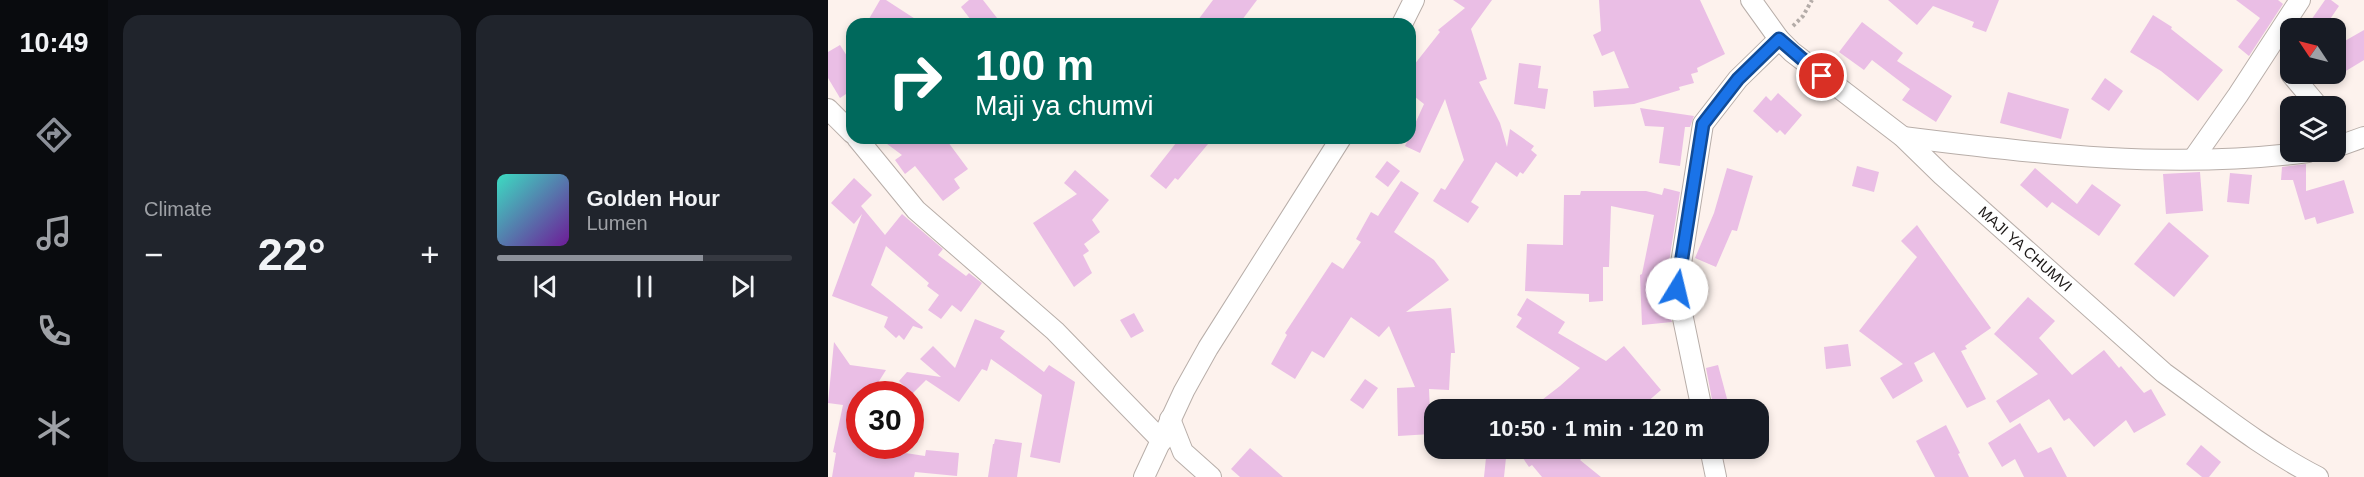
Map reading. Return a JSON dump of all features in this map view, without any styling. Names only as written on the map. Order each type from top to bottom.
[{"type":"street","points":[[1405,18],[1414,0]]},
{"type":"street","name":"MAJI YA CHUMVI","points":[[1751,0],[1779,39],[1792,52],[1903,136],[1942,175],[2164,373],[2202,402],[2300,468],[2318,477]]},
{"type":"street","points":[[2193,159],[2300,0]]},
{"type":"street","points":[[1700,399],[1677,289],[1703,124],[1738,79],[1779,39]]},
{"type":"street","points":[[2269,47],[2280,60]]},
{"type":"street","points":[[2300,84],[2310,96]]},
{"type":"street","points":[[828,109],[846,127]]},
{"type":"street","points":[[1903,136],[2089,157],[2193,159],[2280,156]]},
{"type":"street","points":[[862,144],[916,210],[1055,330],[1162,441]]},
{"type":"street","points":[[1144,477],[1170,419],[1208,348],[1337,144]]},
{"type":"street","points":[[1170,419],[1183,452],[1211,477]]},
{"type":"street","points":[[1712,459],[1716,477]]},
{"type":"path","points":[[1779,39],[1803,16],[1812,0]]},
{"type":"building","points":[[880,0],[886,0],[914,18],[870,18]]},
{"type":"building","points":[[969,0],[983,0],[997,18],[969,18],[961,7]]},
{"type":"building","points":[[1213,0],[1257,0],[1244,18],[1200,18]]},
{"type":"building","points":[[1453,0],[1492,0],[1471,29],[1487,79],[1479,82],[1500,123],[1507,147],[1510,129],[1534,146],[1531,150],[1537,155],[1523,174],[1520,172],[1517,177],[1496,162],[1471,202],[1479,207],[1468,223],[1433,201],[1441,188],[1445,190],[1464,160],[1445,99],[1420,153],[1405,146],[1406,144],[1416,144],[1416,122],[1424,104],[1416,98],[1416,62],[1440,32],[1438,30],[1465,8]]},
{"type":"building","points":[[1599,0],[1700,0],[1725,54],[1697,68],[1698,72],[1691,74],[1694,83],[1679,87],[1680,90],[1634,104],[1594,107],[1593,91],[1629,88],[1614,51],[1602,56],[1593,35],[1601,31]]},
{"type":"building","points":[[1888,0],[1999,0],[1986,32],[1972,27],[1974,22],[1933,6],[1917,25]]},
{"type":"building","points":[[2236,0],[2278,0],[2283,4],[2249,56],[2238,47],[2260,18]]},
{"type":"building","points":[[2325,0],[2331,0],[2339,6],[2331,18],[2312,18]]},
{"type":"building","points":[[2153,15],[2172,27],[2171,29],[2223,70],[2198,101],[2161,71],[2130,52]]},
{"type":"building","points":[[1862,22],[1903,53],[1897,61],[1952,96],[1936,122],[1902,100],[1910,89],[1872,60],[1864,70],[1839,52]]},
{"type":"building","points":[[2364,30],[2364,60],[2346,71],[2346,40]]},
{"type":"building","points":[[840,45],[846,54],[846,94],[840,98],[828,78],[828,52]]},
{"type":"building","points":[[1519,63],[1541,66],[1538,88],[1548,89],[1545,109],[1514,104]]},
{"type":"building","points":[[2105,78],[2123,91],[2109,111],[2091,99]]},
{"type":"building","points":[[2008,92],[2069,109],[2061,139],[2000,123]]},
{"type":"building","points":[[1778,93],[1802,115],[1785,135],[1780,130],[1777,133],[1753,111],[1766,96],[1771,101]]},
{"type":"building","points":[[1640,108],[1694,116],[1690,127],[1685,127],[1680,166],[1659,163],[1664,127],[1645,126]]},
{"type":"building","points":[[887,144],[949,144],[968,169],[954,179],[960,188],[943,201],[915,166],[905,174],[895,160],[902,155]]},
{"type":"building","points":[[1175,144],[1208,144],[1178,180],[1175,178],[1166,189],[1150,176]]},
{"type":"building","points":[[1387,161],[1400,171],[1388,187],[1375,177]]},
{"type":"building","points":[[2306,164],[2306,191],[2344,180],[2354,213],[2317,224],[2315,217],[2305,220],[2293,180],[2281,180],[2282,167]]},
{"type":"building","points":[[1857,166],[1879,172],[1874,192],[1852,186]]},
{"type":"building","points":[[1727,168],[1753,176],[1737,231],[1732,230],[1716,267],[1695,258],[1714,213]]},
{"type":"building","points":[[2035,168],[2077,204],[2092,184],[2121,205],[2099,236],[2052,202],[2047,208],[2020,185]]},
{"type":"building","points":[[1075,170],[1109,200],[1092,220],[1100,232],[1084,244],[1089,251],[1083,255],[1092,273],[1074,287],[1033,223],[1077,194],[1064,183]]},
{"type":"building","points":[[2200,172],[2203,211],[2166,214],[2163,174]]},
{"type":"building","points":[[2230,173],[2252,175],[2249,204],[2227,202]]},
{"type":"building","points":[[854,178],[872,195],[861,206],[885,235],[902,214],[943,249],[938,255],[966,276],[969,273],[982,283],[961,312],[952,305],[941,319],[928,310],[939,295],[927,286],[929,283],[886,246],[871,285],[923,327],[922,329],[913,326],[904,340],[899,335],[896,338],[884,327],[888,317],[832,296],[862,214],[854,224],[831,203]]},
{"type":"building","points":[[1401,181],[1419,193],[1394,232],[1434,260],[1449,280],[1406,312],[1451,308],[1455,353],[1451,353],[1449,390],[1429,389],[1429,399],[1424,399],[1424,434],[1398,436],[1397,388],[1415,387],[1389,326],[1379,337],[1351,317],[1324,358],[1312,351],[1295,379],[1271,364],[1287,335],[1285,333],[1332,262],[1343,269],[1361,242],[1356,239],[1371,212],[1378,216]]},
{"type":"building","points":[[1664,188],[1680,192],[1667,275],[1658,311],[1670,316],[1672,322],[1642,325],[1640,275],[1654,215],[1611,206],[1609,267],[1603,267],[1603,301],[1589,302],[1589,294],[1525,291],[1527,244],[1563,245],[1564,195],[1580,195],[1581,191],[1646,191],[1662,195]]},
{"type":"building","points":[[2169,222],[2209,256],[2174,297],[2134,264]]},
{"type":"building","points":[[1917,225],[1991,328],[1965,346],[1967,349],[1961,351],[1986,399],[1967,408],[1934,352],[1914,363],[1923,381],[1893,399],[1880,378],[1903,364],[1859,331],[1917,257],[1901,241]]},
{"type":"building","points":[[2028,297],[2055,321],[2039,338],[2072,375],[2104,350],[2144,393],[2151,389],[2166,415],[2134,433],[2126,420],[2094,447],[2069,418],[2064,421],[2049,399],[2010,423],[1996,401],[2038,374],[1994,334]]},
{"type":"building","points":[[1527,298],[1565,322],[1558,333],[1606,361],[1624,346],[1661,390],[1651,399],[1543,399],[1580,368],[1516,327],[1522,318],[1517,315]]},
{"type":"building","points":[[1134,313],[1144,331],[1131,338],[1120,320]]},
{"type":"building","points":[[975,319],[1005,331],[1000,338],[1044,372],[1049,365],[1075,382],[1060,463],[1030,457],[1042,395],[991,359],[987,371],[982,369],[959,402],[926,380],[924,382],[899,381],[907,372],[941,377],[920,359],[933,346],[955,368]]},
{"type":"building","points":[[834,342],[850,365],[886,370],[879,381],[846,381],[846,459],[924,459],[926,450],[959,453],[957,476],[915,472],[914,477],[832,477],[836,453],[833,452],[843,405],[828,403]]},
{"type":"building","points":[[1848,344],[1851,366],[1826,369],[1824,347]]},
{"type":"building","points":[[1718,365],[1727,399],[1712,399],[1706,368]]},
{"type":"building","points":[[1365,379],[1378,388],[1363,409],[1350,400]]},
{"type":"building","points":[[2020,423],[2038,453],[2051,447],[2067,477],[2024,477],[2015,459],[2002,467],[1988,443]]},
{"type":"building","points":[[1946,425],[1969,477],[1935,477],[1916,441]]},
{"type":"building","points":[[995,439],[1022,443],[1017,477],[988,477]]},
{"type":"building","points":[[2201,445],[2221,462],[2209,477],[2202,477],[2186,464]]},
{"type":"building","points":[[1250,448],[1283,477],[1240,477],[1231,469]]},
{"type":"building","points":[[1486,459],[1506,459],[1504,477],[1484,477]]},
{"type":"building","points":[[1524,459],[1581,459],[1601,477],[1542,477],[1532,465],[1529,467]]},
{"type":"route","points":[[1677,289],[1703,124],[1738,79],[1779,39],[1822,76]]}]
